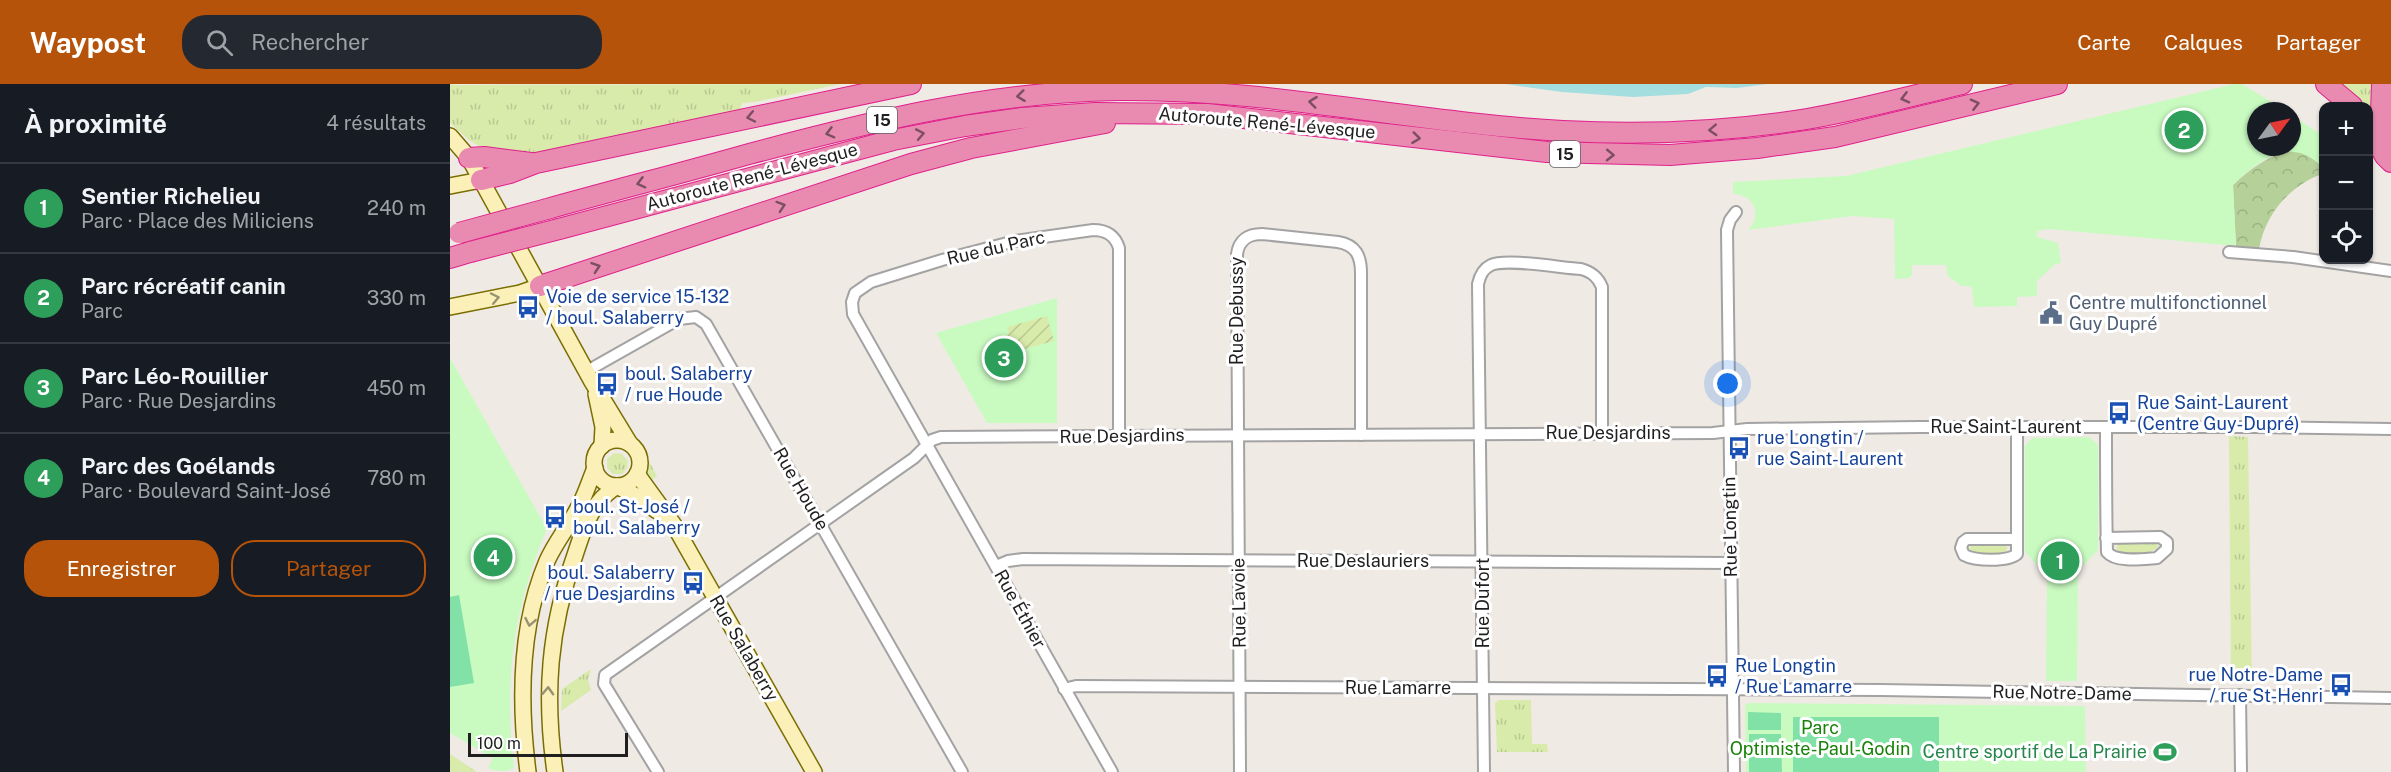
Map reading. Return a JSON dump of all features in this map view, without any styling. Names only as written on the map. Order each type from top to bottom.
[{"type":"highway","points":[[481,180],[510,173],[536,163],[911,84]]},
{"type":"highway","points":[[1137,84],[1226,93]]},
{"type":"highway","name":"Autoroute René-Lévesque","points":[[454,234],[850,128],[946,106],[1022,96],[1085,91],[1162,90],[1226,93],[1530,129],[1637,133],[1741,128],[1808,119],[1962,84]]},
{"type":"highway","name":"Autoroute René-Lévesque","points":[[450,258],[868,146],[929,132],[1050,116],[1161,112],[1271,120],[1547,152],[1670,154],[1747,149],[1835,136],[2057,84]]},
{"type":"highway","points":[[2326,84],[2347,102]]},
{"type":"highway","points":[[2382,84],[2381,113],[2391,142]]},
{"type":"highway","points":[[540,286],[819,193],[940,156],[996,142],[1161,112]]},
{"type":"highway","points":[[2373,136],[2391,162]]},
{"type":"highway","points":[[468,158],[484,157],[536,163]]},
{"type":"street","points":[[450,136],[468,158],[481,180],[589,375],[640,458],[638,474],[629,483],[616,486],[602,496],[591,513],[564,588],[556,620],[548,693],[549,727],[555,772]]},
{"type":"street","points":[[450,186],[481,180]]},
{"type":"street","name":"Rue Longtin","points":[[1734,772],[1727,230],[1736,212]]},
{"type":"street","name":"Rue du Parc","points":[[927,446],[854,314],[852,302],[855,293],[871,282],[942,260],[1027,239],[1093,230],[1110,234],[1119,248],[1119,436]]},
{"type":"street","name":"Rue Debussy","points":[[1238,435],[1237,254],[1238,246],[1246,237],[1262,234],[1344,243],[1358,253],[1361,273],[1361,435]]},
{"type":"street","points":[[2229,252],[2293,256],[2391,271]]},
{"type":"street","name":"Rue Dufort","points":[[1484,772],[1478,284],[1481,273],[1486,268],[1492,264],[1506,262],[1587,271],[1593,273],[1600,282],[1602,287],[1602,433]]},
{"type":"street","points":[[450,307],[520,293],[540,286]]},
{"type":"street","name":"Rue Houde","points":[[589,375],[679,319],[690,317],[702,320],[710,329],[962,772]]},
{"type":"street","points":[[528,772],[522,701],[523,665],[529,623],[548,559],[577,510],[595,468],[595,458],[602,446],[602,421],[589,375]]},
{"type":"street","points":[[2106,427],[2106,538],[2107,552],[2114,558],[2157,558],[2168,549],[2165,539],[2160,537],[2106,538]]},
{"type":"street","name":"Rue Saint-Laurent","points":[[1729,432],[1747,429],[2106,427],[2391,429]]},
{"type":"street","points":[[2017,428],[2017,539],[2017,554],[2012,558],[1971,558],[1964,555],[1961,550],[1961,545],[1967,539],[2017,539]]},
{"type":"street","name":"Rue Desjardins","points":[[658,772],[606,686],[603,680],[604,675],[921,454],[932,440],[941,437],[1729,432]]},
{"type":"street","name":"Rue Lavoie","points":[[1238,435],[1240,772]]},
{"type":"street","points":[[602,446],[618,441],[630,444]]},
{"type":"street","name":"Rue Éthier","points":[[927,446],[1112,772]]},
{"type":"street","points":[[595,468],[601,480],[616,486]]},
{"type":"street","name":"Rue Salaberry","points":[[638,474],[674,525],[814,772]]},
{"type":"street","name":"Rue Salaberry","points":[[616,486],[646,502],[674,525]]},
{"type":"street","name":"Rue Deslauriers","points":[[996,566],[1008,561],[1023,559],[1730,563]]},
{"type":"street","name":"Rue Lamarre","points":[[1064,689],[1076,686],[1732,690]]},
{"type":"street","name":"Rue Notre-Dame","points":[[1732,690],[1881,690],[2391,698]]},
{"type":"street","points":[[2240,695],[2241,772]]},
{"type":"green space","points":[[450,84],[840,84],[743,103],[740,107],[749,110],[537,156],[482,148],[469,140],[450,123]]},
{"type":"green space","points":[[2234,84],[2242,84],[2271,102],[2247,102],[2247,156],[2273,156],[2252,168],[2233,185],[2236,246],[2048,229],[2037,231],[2037,237],[2058,243],[2061,263],[2055,264],[2037,281],[2037,296],[2017,297],[2017,306],[1974,307],[1972,288],[1961,286],[1947,275],[1946,265],[1912,265],[1912,275],[1909,278],[1895,279],[1894,219],[1852,216],[1748,230],[1755,218],[1754,206],[1746,198],[1733,194],[1733,182],[1846,176]]},
{"type":"green space","points":[[2336,84],[2373,84],[2378,122],[2373,120],[2373,102],[2355,102]]},
{"type":"green space","points":[[2301,121],[2319,133],[2319,164],[2307,155],[2301,154]]},
{"type":"green space","points":[[2301,151],[2319,163],[2319,175],[2299,186],[2280,203],[2267,225],[2259,249],[2236,246],[2233,185],[2272,157],[2301,156]]},
{"type":"green space","points":[[1057,298],[1057,423],[987,423],[936,333]]},
{"type":"green space","points":[[1047,316],[1054,341],[1002,355],[997,338],[1009,334],[1007,327]]},
{"type":"green space","points":[[450,358],[547,529],[535,558],[519,617],[511,675],[510,705],[514,768],[505,771],[488,768],[493,758],[450,733]]},
{"type":"green space","points":[[2229,436],[2248,437],[2252,683],[2231,683]]},
{"type":"green space","points":[[2089,437],[2098,445],[2098,550],[2078,571],[2077,681],[2046,681],[2047,576],[2025,552],[2025,446],[2032,438]]},
{"type":"green space","points":[[643,451],[657,476],[647,484],[645,459]]},
{"type":"green space","points":[[614,453],[622,454],[628,461],[627,468],[622,474],[613,474],[607,468],[607,459]]},
{"type":"green space","points":[[1972,544],[2004,545],[2008,548],[2004,553],[1977,553],[1969,549]]},
{"type":"green space","points":[[2119,544],[2156,544],[2159,546],[2151,552],[2134,553],[2118,552],[2116,547]]},
{"type":"green space","points":[[459,595],[474,683],[450,687],[450,597]]},
{"type":"green space","points":[[591,669],[588,680],[591,690],[561,711],[562,689]]},
{"type":"green space","points":[[1499,700],[1531,700],[1532,744],[1547,744],[1548,752],[1497,752],[1495,703]]},
{"type":"green space","name":"Parc Optimiste-Paul-Godin","points":[[1748,703],[2085,706],[2086,772],[1746,772],[1745,705]]},
{"type":"green space","points":[[1748,712],[1781,713],[1781,730],[1748,730]]},
{"type":"green space","points":[[1793,717],[1939,717],[1939,772],[1793,772]]},
{"type":"green space","points":[[1749,734],[1781,734],[1782,772],[1749,772]]},
{"type":"green space","points":[[450,754],[477,772],[450,772]]},
{"type":"water","points":[[1505,84],[1768,84],[1737,88],[1706,87],[1688,94],[1633,97],[1562,92]]},
{"type":"place","name":"Parc récréatif canin","points":[[2184,130]]},
{"type":"place","name":"Voie de service 15-132 / boul. Salaberry","points":[[528,307]]},
{"type":"place","name":"Centre multifonctionnel Guy Dupré","points":[[2051,313]]},
{"type":"place","name":"Parc Léo-Rouillier","points":[[1004,358]]},
{"type":"place","name":"boul. Salaberry / rue Houde","points":[[607,384]]},
{"type":"place","name":"Rue Saint-Laurent (Centre Guy-Dupré)","points":[[2119,413]]},
{"type":"place","name":"rue Longtin / rue Saint-Laurent","points":[[1739,448]]},
{"type":"place","name":"boul. St-José / boul. Salaberry","points":[[555,517]]},
{"type":"place","name":"Parc des Goélands","points":[[493,557]]},
{"type":"place","name":"Sentier Richelieu","points":[[2060,561]]},
{"type":"place","name":"boul. Salaberry / rue Desjardins","points":[[693,583]]},
{"type":"place","name":"Rue Longtin / Rue Lamarre","points":[[1717,676]]},
{"type":"place","name":"rue Notre-Dame / rue St-Henri","points":[[2341,685]]},
{"type":"place","name":"Centre sportif de La Prairie","points":[[2165,752]]}]
